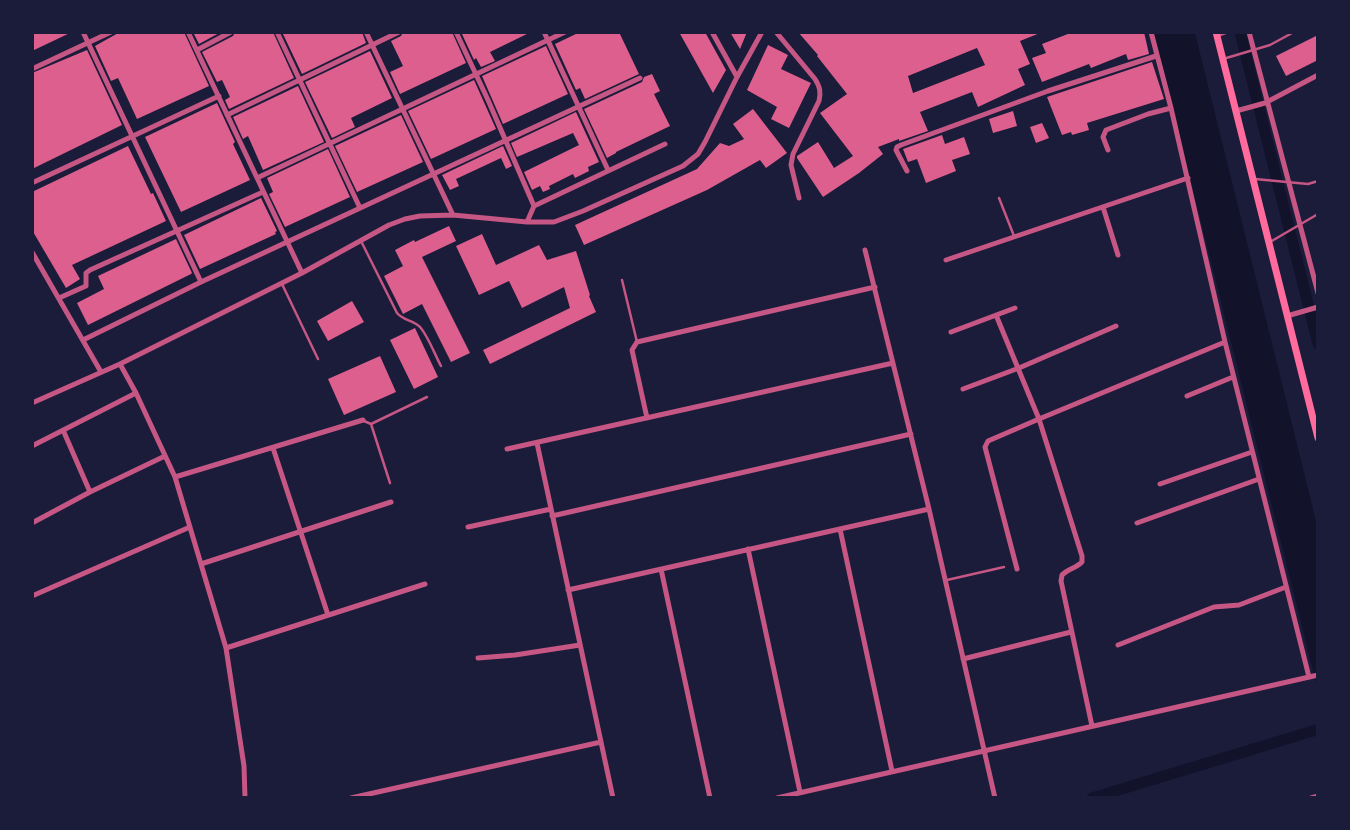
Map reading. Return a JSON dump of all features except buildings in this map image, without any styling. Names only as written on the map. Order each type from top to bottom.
[{"type":"main road","points":[[1217,34],[1318,438]]},
{"type":"street","points":[[83,32],[201,282]]},
{"type":"street","points":[[32,69],[110,32]]},
{"type":"street","points":[[188,32],[302,273]]},
{"type":"street","points":[[196,50],[231,32]]},
{"type":"street","points":[[277,32],[360,208]]},
{"type":"street","points":[[366,32],[453,215]]},
{"type":"street","points":[[227,115],[298,79],[399,32]]},
{"type":"street","points":[[456,32],[506,139],[534,206]]},
{"type":"street","points":[[544,32],[608,170]]},
{"type":"street","points":[[257,178],[565,32]]},
{"type":"street","points":[[712,32],[737,77]]},
{"type":"street","points":[[33,401],[120,364],[302,273],[388,225],[420,216],[453,215],[544,223],[568,218],[683,166],[698,154],[762,32]]},
{"type":"street","points":[[776,32],[815,79],[820,86],[821,92],[819,101],[792,154],[791,165],[799,198]]},
{"type":"street","points":[[777,798],[1313,676],[1286,587],[1233,377],[1188,178],[1151,32]]},
{"type":"street","points":[[1217,34],[1225,32]]},
{"type":"street","points":[[1249,32],[1251,52],[1267,102],[1318,293]]},
{"type":"street","points":[[907,171],[896,150],[901,145],[1048,92],[1156,56]]},
{"type":"street","points":[[1236,110],[1267,102],[1318,75]]},
{"type":"street","points":[[83,340],[201,282],[640,78]]},
{"type":"street","points":[[34,182],[219,96]]},
{"type":"street","points":[[1108,150],[1103,136],[1106,130],[1148,114],[1171,108]]},
{"type":"street","points":[[527,222],[534,206],[665,144]]},
{"type":"street","points":[[946,260],[1188,178]]},
{"type":"street","points":[[59,298],[85,287],[87,284],[86,273],[90,270],[263,192]]},
{"type":"street","points":[[1103,207],[1118,255]]},
{"type":"street","points":[[865,250],[929,509],[995,798]]},
{"type":"street","points":[[32,252],[101,372]]},
{"type":"street","points":[[648,418],[632,350],[637,342],[875,287]]},
{"type":"street","points":[[951,332],[1015,308]]},
{"type":"street","points":[[1287,316],[1317,308]]},
{"type":"street","points":[[996,315],[1039,418],[1082,556],[1082,562],[1078,567],[1066,571],[1062,575],[1071,632],[1092,726]]},
{"type":"street","points":[[963,389],[1019,368],[1116,326]]},
{"type":"street","points":[[1017,570],[985,447],[988,441],[1039,418],[1225,342]]},
{"type":"street","points":[[507,449],[893,363]]},
{"type":"street","points":[[120,364],[136,393],[175,478],[226,648],[244,766],[245,798]]},
{"type":"street","points":[[1187,396],[1233,377]]},
{"type":"street","points":[[32,446],[136,393]]},
{"type":"street","points":[[175,478],[363,420]]},
{"type":"street","points":[[63,430],[90,492]]},
{"type":"street","points":[[552,516],[911,434]]},
{"type":"street","points":[[537,443],[613,798]]},
{"type":"street","points":[[272,448],[328,615]]},
{"type":"street","points":[[1160,484],[1252,452]]},
{"type":"street","points":[[32,523],[90,492],[165,456]]},
{"type":"street","points":[[1137,523],[1259,479]]},
{"type":"street","points":[[201,564],[391,502]]},
{"type":"street","points":[[468,527],[551,508]]},
{"type":"street","points":[[568,590],[929,509]]},
{"type":"street","points":[[32,596],[190,527]]},
{"type":"street","points":[[840,529],[892,772]]},
{"type":"street","points":[[748,550],[800,792]]},
{"type":"street","points":[[661,569],[710,798]]},
{"type":"street","points":[[226,648],[425,584]]},
{"type":"street","points":[[1118,645],[1214,607],[1239,605],[1286,587]]},
{"type":"street","points":[[963,659],[1071,632]]},
{"type":"street","points":[[478,658],[515,655],[580,645]]},
{"type":"street","points":[[351,798],[601,742]]},
{"type":"street","points":[[1311,798],[1318,796]]},
{"type":"lane","points":[[1223,60],[1270,45],[1294,32]]},
{"type":"lane","points":[[1253,179],[1308,184],[1318,181]]},
{"type":"lane","points":[[999,198],[1015,237]]},
{"type":"lane","points":[[1269,243],[1318,214]]},
{"type":"lane","points":[[361,241],[398,312],[402,318],[422,330],[441,366]]},
{"type":"lane","points":[[622,280],[637,342]]},
{"type":"lane","points":[[282,283],[318,359]]},
{"type":"lane","points":[[371,424],[426,397]]},
{"type":"lane","points":[[363,420],[371,424],[390,484]]},
{"type":"lane","points":[[945,580],[1004,567]]},
{"type":"shaded area","points":[[1154,33],[1195,33],[1317,525],[1317,687]]},
{"type":"waterway","points":[[1240,32],[1318,344]]},
{"type":"waterway","points":[[1092,798],[1316,730]]}]
